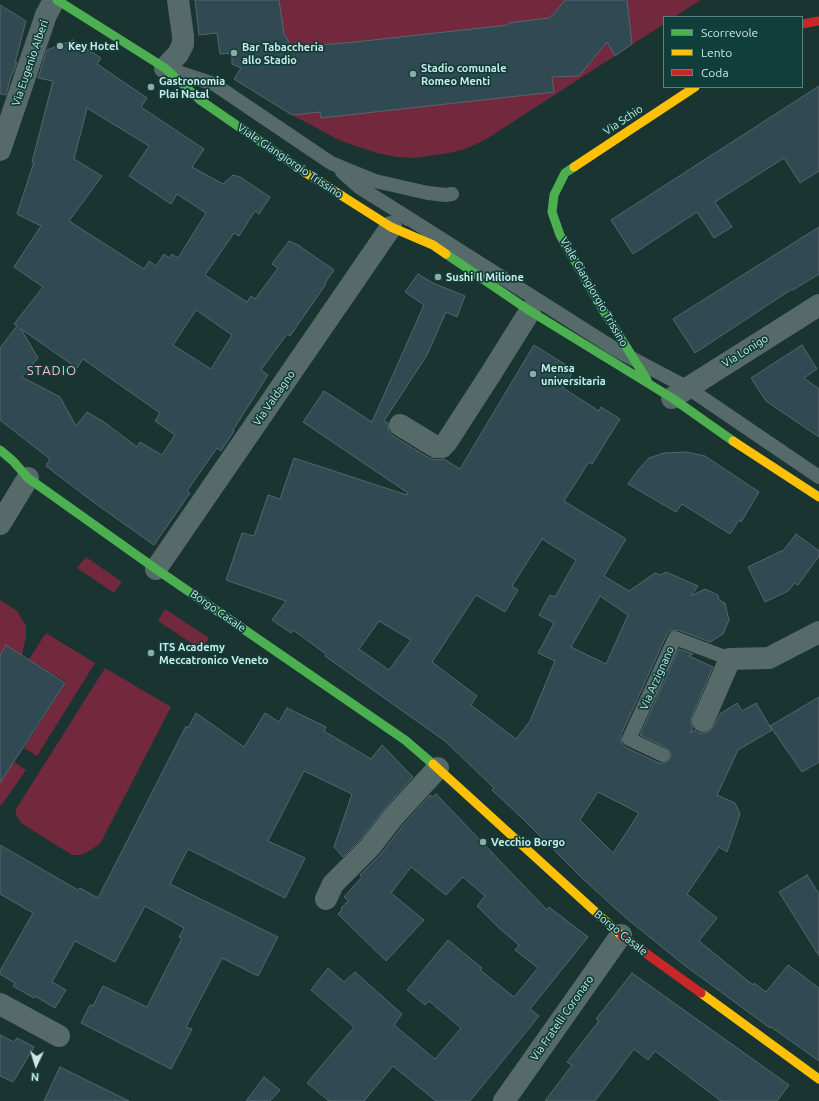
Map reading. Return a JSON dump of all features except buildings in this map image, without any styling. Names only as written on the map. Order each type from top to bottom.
[{"type":"street","name":"Via Eugenio Alberi","points":[[0,150],[46,15],[54,0]]},
{"type":"street","name":"Viale Giangiorgio Trissino","points":[[57,0],[165,68],[200,100],[328,188],[396,220]]},
{"type":"street","points":[[165,68],[178,54],[183,44],[178,0]]},
{"type":"street","points":[[803,24],[819,21]]},
{"type":"street","name":"Via Schio","points":[[566,173],[694,88]]},
{"type":"street","name":"Viale Giangiorgio Trissino","points":[[566,173],[554,196],[552,212],[560,235],[650,385]]},
{"type":"street","name":"Via Valdagno","points":[[156,569],[396,220]]},
{"type":"street","name":"Viale Giangiorgio Trissino","points":[[433,245],[530,311],[650,385],[680,393],[738,444],[819,497]]},
{"type":"street","name":"Via Lonigo","points":[[680,393],[819,305]]},
{"type":"street","points":[[400,425],[436,447],[442,446],[446,443],[530,311]]},
{"type":"street","name":"Borgo Casale","points":[[0,450],[13,461],[28,478],[156,569],[405,740],[438,768],[621,935],[819,1079]]},
{"type":"street","points":[[0,524],[28,478]]},
{"type":"street","name":"Via Arzignano","points":[[730,659],[769,658],[819,632]]},
{"type":"street","points":[[702,721],[730,659]]},
{"type":"street","points":[[326,899],[333,884],[370,847],[394,816],[438,768]]},
{"type":"street","name":"Via Fratelli Coronaro","points":[[504,1101],[621,935]]},
{"type":"street","points":[[0,1004],[59,1036]]},
{"type":"lane","points":[[165,68],[214,84],[331,163],[360,186],[396,220],[433,245]]},
{"type":"lane","points":[[331,163],[375,181],[428,193],[446,195],[452,194]]},
{"type":"lane","points":[[396,220],[577,324],[618,352],[634,360],[680,393],[819,477]]},
{"type":"lane","name":"Via Arzignano","points":[[663,755],[629,740],[675,638],[730,659]]},
{"type":"shaded area","name":"Stadio comunale Romeo Menti","points":[[195,0],[701,0],[676,16],[663,16],[663,25],[485,140],[465,149],[414,158],[397,157],[377,153],[341,141],[292,115],[234,79],[241,68],[232,64],[232,53],[220,54],[217,33],[199,35]]},
{"type":"shaded area","points":[[86,557],[122,582],[114,593],[77,568]]},
{"type":"shaded area","points":[[0,600],[17,611],[26,626],[26,637],[21,659],[0,690]]},
{"type":"shaded area","points":[[165,609],[209,638],[202,650],[158,621]]},
{"type":"shaded area","points":[[46,633],[95,663],[37,756],[24,748],[66,682],[35,663],[32,666],[29,662],[29,659]]},
{"type":"shaded area","points":[[105,668],[171,707],[101,842],[87,852],[80,855],[72,855],[21,823],[16,814],[16,809]]},
{"type":"shaded area","points":[[14,762],[26,770],[0,806],[0,781]]},
{"type":"traffic: fast","points":[[57,0],[165,68],[200,100],[306,173]]},
{"type":"traffic: fast","points":[[574,167],[565,173],[554,195],[552,212],[560,235],[603,310],[647,380]]},
{"type":"traffic: fast","points":[[446,254],[530,311],[672,398],[733,441]]},
{"type":"traffic: fast","points":[[0,450],[13,461],[28,478],[156,569],[405,740],[433,764]]},
{"type":"traffic: slow","points":[[574,167],[693,88]]},
{"type":"traffic: slow","points":[[306,173],[391,227],[433,245],[446,254]]},
{"type":"traffic: slow","points":[[733,441],[819,497]]},
{"type":"traffic: slow","points":[[433,764],[622,936]]},
{"type":"traffic: slow","points":[[701,993],[819,1079]]},
{"type":"traffic: jam","points":[[803,24],[819,21]]},
{"type":"traffic: jam","points":[[622,936],[701,993]]},
{"type":"place","name":"Key Hotel","points":[[60,46]]},
{"type":"place","name":"Bar Tabaccheria allo Stadio","points":[[234,53]]},
{"type":"place","name":"Stadio comunale Romeo Menti","points":[[413,74]]},
{"type":"place","name":"Gastronomia Plai Natal","points":[[151,87]]},
{"type":"place","name":"Sushi Il Milione","points":[[438,277]]},
{"type":"place","name":"Mensa universitaria","points":[[533,374]]},
{"type":"place","name":"ITS Academy Meccatronico Veneto","points":[[151,653]]},
{"type":"place","name":"Vecchio Borgo","points":[[483,842]]},
{"type":"district","name":"STADIO","points":[[52,371]]}]
